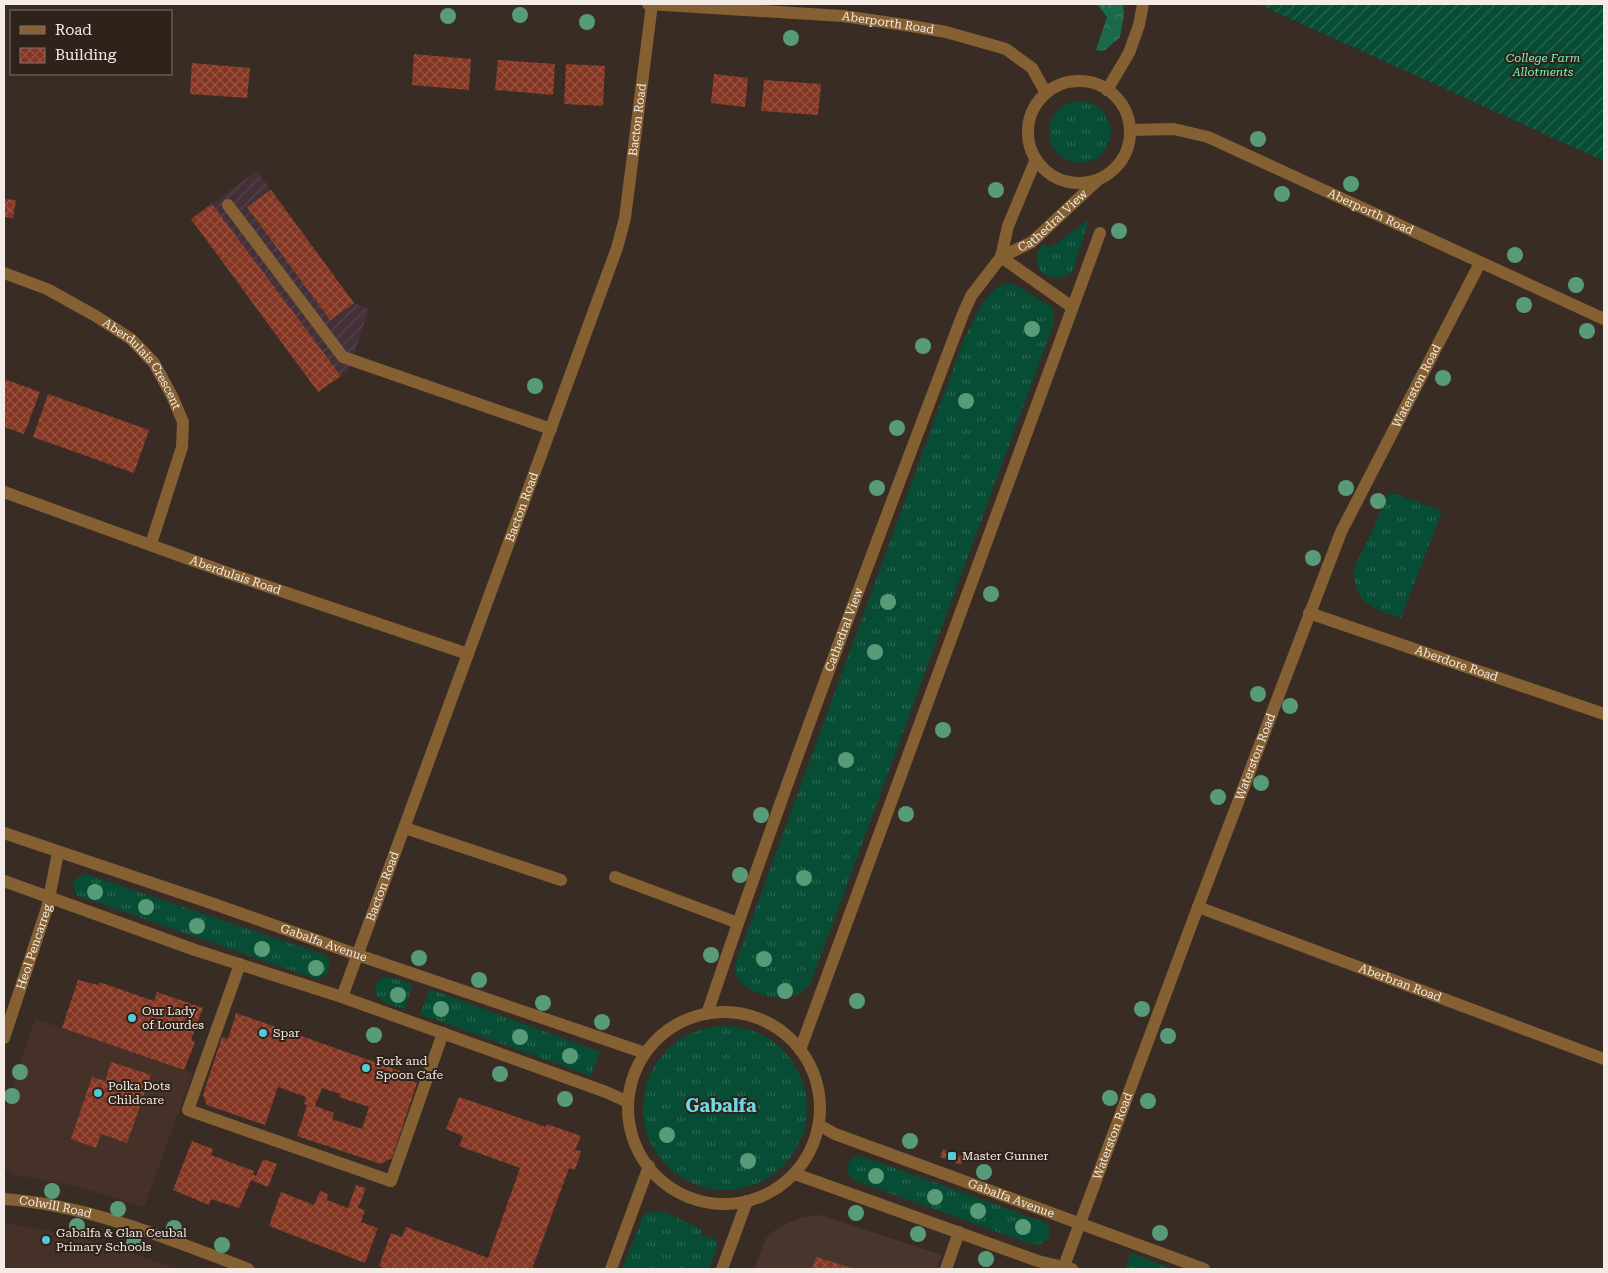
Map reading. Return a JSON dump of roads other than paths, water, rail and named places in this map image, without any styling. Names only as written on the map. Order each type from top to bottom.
[{"type":"street","name":"Aberporth Road","points":[[650,4],[843,16],[905,24],[946,32],[1006,49],[1032,68],[1046,93]]},
{"type":"street","name":"Bacton Road","points":[[342,997],[617,248],[625,218],[650,4]]},
{"type":"street","points":[[1108,90],[1129,53],[1139,24],[1143,4]]},
{"type":"street","points":[[1076,81],[1092,83],[1108,90],[1119,100],[1127,114],[1130,130],[1129,145],[1123,159],[1112,171],[1099,179],[1085,183],[1071,183],[1057,178],[1045,170],[1036,159],[1030,146],[1028,132],[1030,117],[1036,104],[1046,93],[1060,85],[1076,81]]},
{"type":"street","name":"Aberporth Road","points":[[1130,130],[1174,129],[1208,137],[1604,319]]},
{"type":"street","name":"Cathedral View","points":[[707,1014],[738,922],[854,603],[963,314],[971,296],[1001,257],[1008,226],[1036,159]]},
{"type":"street","name":"Cathedral View","points":[[1001,257],[1032,242],[1099,179]]},
{"type":"street","points":[[228,205],[343,357],[551,429]]},
{"type":"street","points":[[800,1050],[1100,233]]},
{"type":"street","name":"Cathedral View","points":[[1001,257],[1072,307]]},
{"type":"street","name":"Waterston Road","points":[[1068,1268],[1081,1224],[1198,907],[1341,532],[1480,263]]},
{"type":"street","name":"Aberdulais Crescent","points":[[4,273],[47,289],[94,315],[131,339],[154,363],[172,396],[183,422],[182,447],[151,544]]},
{"type":"street","name":"Aberdulais Road","points":[[4,492],[222,571],[468,654]]},
{"type":"street","name":"Aberdore Road","points":[[1309,613],[1604,714]]},
{"type":"street","points":[[405,828],[561,880]]},
{"type":"street","name":"Gabalfa Avenue","points":[[4,833],[642,1052]]},
{"type":"street","name":"Heol Pencarreg","points":[[4,1038],[47,908],[58,853]]},
{"type":"street","points":[[615,877],[738,922]]},
{"type":"street","points":[[4,881],[194,950],[342,997],[606,1092],[626,1101]]},
{"type":"street","name":"Aberbran Road","points":[[1198,907],[1604,1060]]},
{"type":"street","points":[[240,964],[188,1110],[391,1182],[443,1033]]},
{"type":"street","points":[[735,1013],[761,1020],[785,1033],[800,1050],[811,1068],[817,1085],[820,1103],[819,1125],[817,1141],[810,1156],[798,1175],[781,1188],[764,1196],[726,1203],[700,1200],[678,1192],[660,1180],[648,1166],[632,1135],[626,1101],[630,1079],[642,1052],[660,1034],[683,1021],[707,1014],[735,1013]]},
{"type":"street","name":"Gabalfa Avenue","points":[[819,1125],[836,1134],[1204,1269]]},
{"type":"street","points":[[610,1269],[648,1166]]},
{"type":"street","points":[[798,1175],[1038,1261],[1068,1268]]},
{"type":"street","name":"Colwill Road","points":[[4,1199],[66,1208],[98,1216],[148,1232],[248,1269]]},
{"type":"street","points":[[722,1269],[747,1200]]},
{"type":"street","points":[[946,1269],[959,1232]]},
{"type":"place","name":"Our Lady of Lourdes","points":[[132,1018]]},
{"type":"place","name":"Spar","points":[[263,1033]]},
{"type":"place","name":"Fork and Spoon Cafe","points":[[366,1068]]},
{"type":"place","name":"Polka Dots Childcare","points":[[98,1093]]},
{"type":"place","name":"Master Gunner","points":[[952,1156]]},
{"type":"place","name":"Gabalfa & Glan Ceubal Primary Schools","points":[[46,1240]]},
{"type":"district","name":"Gabalfa","points":[[721,1106]]},
{"type":"park label","name":"College Farm Allotments","points":[[1543,65]]}]
